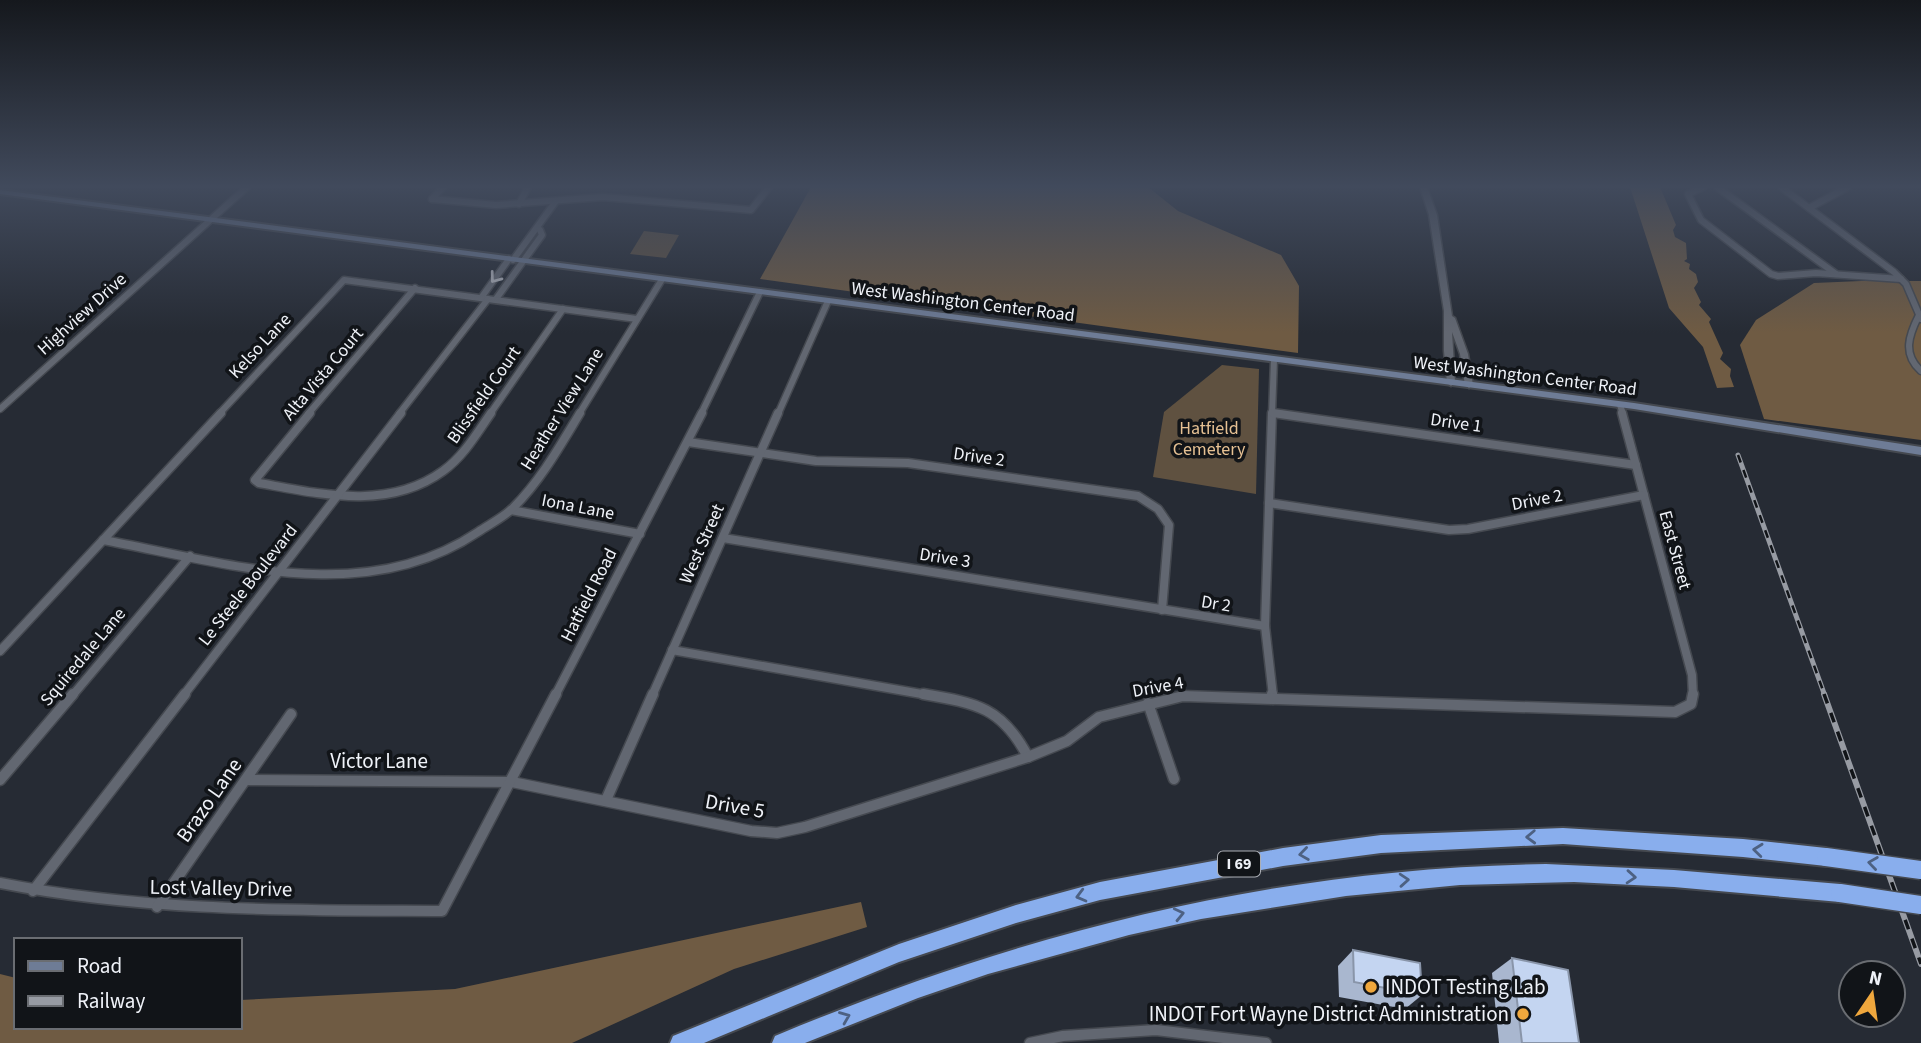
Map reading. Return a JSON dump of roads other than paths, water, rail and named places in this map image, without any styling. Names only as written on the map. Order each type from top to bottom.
[{"type":"highway","name":"I 69","points":[[680,1043],[899,953],[1016,914],[1112,888],[1283,857],[1381,844],[1563,836],[1826,857],[1921,870]]},
{"type":"highway","name":"I 69","points":[[782,1043],[918,987],[1032,951],[1199,909],[1392,881],[1573,873],[1749,884],[1921,905]]},
{"type":"main road","name":"West Washington Center Road","points":[[323,236],[1619,405],[1921,451]]},
{"type":"street","name":"Highview Drive","points":[[0,409],[194,236]]},
{"type":"street","name":"Le Steele Boulevard","points":[[33,891],[488,298],[511,260],[532,236]]},
{"type":"street","name":"Le Steele Boulevard","points":[[488,298],[525,261],[542,236]]},
{"type":"street","points":[[1436,236],[1448,311],[1451,383]]},
{"type":"street","points":[[1722,236],[1764,270],[1778,276],[1803,273],[1901,279]]},
{"type":"street","points":[[1784,236],[1838,275]]},
{"type":"street","points":[[1845,236],[1901,279],[1920,317],[1907,339],[1909,357],[1921,371]]},
{"type":"street","name":"Kelso Lane","points":[[0,651],[338,284],[352,279],[637,319]]},
{"type":"street","name":"Heather View Lane","points":[[103,540],[278,572],[317,576],[405,566],[459,545],[511,510],[542,475],[661,281]]},
{"type":"street","name":"Alta Vista Court","points":[[255,480],[415,288]]},
{"type":"street","name":"Hatfield Road","points":[[442,911],[688,442],[760,292]]},
{"type":"street","name":"West Street","points":[[606,800],[828,301]]},
{"type":"street","name":"Blissfield Court","points":[[255,480],[259,484],[336,496],[391,496],[416,489],[454,463],[563,309]]},
{"type":"street","points":[[1448,311],[1464,354],[1469,385]]},
{"type":"street","points":[[1273,699],[1265,626],[1274,360]]},
{"type":"street","name":"East Street","points":[[1619,405],[1692,675],[1694,690],[1691,704]]},
{"type":"street","name":"Drive 1","points":[[1273,414],[1636,464]]},
{"type":"street","name":"Drive 2","points":[[688,442],[816,461],[908,463],[1138,496],[1158,509],[1169,525],[1163,610]]},
{"type":"street","name":"Drive 2","points":[[1269,503],[1449,530],[1468,529],[1644,495]]},
{"type":"street","name":"Iona Lane","points":[[511,510],[640,534]]},
{"type":"street","name":"Drive 3","points":[[723,538],[1163,610]]},
{"type":"street","name":"Squiredale Lane","points":[[0,780],[191,556]]},
{"type":"street","name":"Dr 2","points":[[1163,610],[1265,626]]},
{"type":"street","points":[[672,650],[970,702],[993,710],[1013,726],[1028,757]]},
{"type":"street","name":"Drive 4","points":[[1028,757],[1067,741],[1100,717],[1183,696],[1617,712],[1675,712],[1691,704]]},
{"type":"street","points":[[1149,703],[1174,779]]},
{"type":"street","name":"Brazo Lane","points":[[157,907],[291,714]]},
{"type":"street","name":"Drive 5","points":[[512,782],[751,831],[777,833],[805,827],[1028,757]]},
{"type":"street","name":"Victor Lane","points":[[246,780],[512,782]]},
{"type":"street","name":"Lost Valley Drive","points":[[0,883],[100,902],[157,907],[442,911]]},
{"type":"street","points":[[1030,1043],[1063,1036],[1156,1030],[1266,1043]]},
{"type":"railway","points":[[1738,455],[1825,696]]},
{"type":"railway","points":[[1824,694],[1921,964]]},
{"type":"place","name":"INDOT Testing Lab","points":[[1371,987]]},
{"type":"place","name":"INDOT Fort Wayne District Administration","points":[[1523,1014]]},
{"type":"park label","name":"Hatfield Cemetery","points":[[1209,438]]}]
